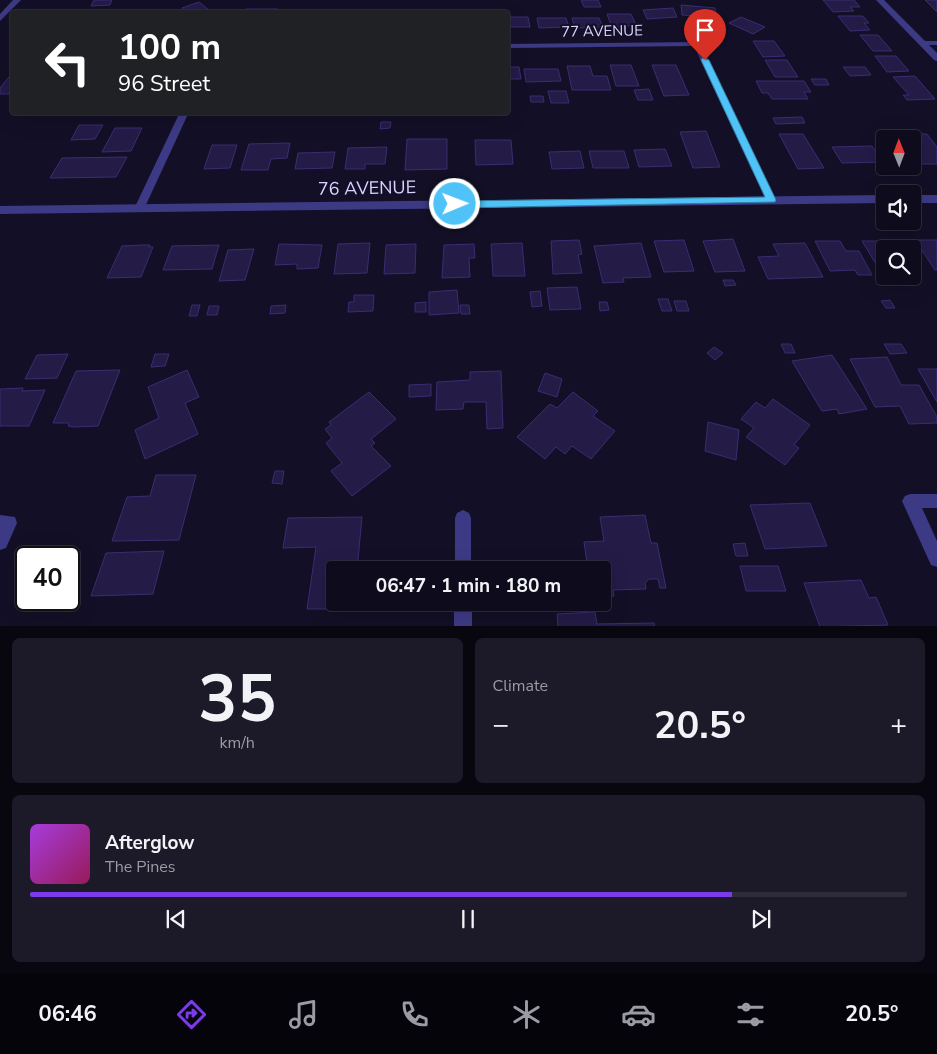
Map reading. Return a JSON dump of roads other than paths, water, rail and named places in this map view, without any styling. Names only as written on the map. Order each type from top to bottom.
[{"type":"street","points":[[0,19],[17,0]]},
{"type":"street","points":[[880,0],[937,58]]},
{"type":"street","points":[[923,43],[937,43]]},
{"type":"street","name":"77 AVENUE","points":[[510,46],[697,44],[771,200]]},
{"type":"street","points":[[139,209],[184,115]]},
{"type":"street","name":"76 AVENUE","points":[[0,210],[876,199]]},
{"type":"street","points":[[921,199],[937,199]]},
{"type":"street","points":[[937,501],[910,501],[937,560]]},
{"type":"street","points":[[463,518],[463,561]]},
{"type":"street","points":[[0,523],[9,523],[0,542]]},
{"type":"street","points":[[463,611],[463,626]]}]
